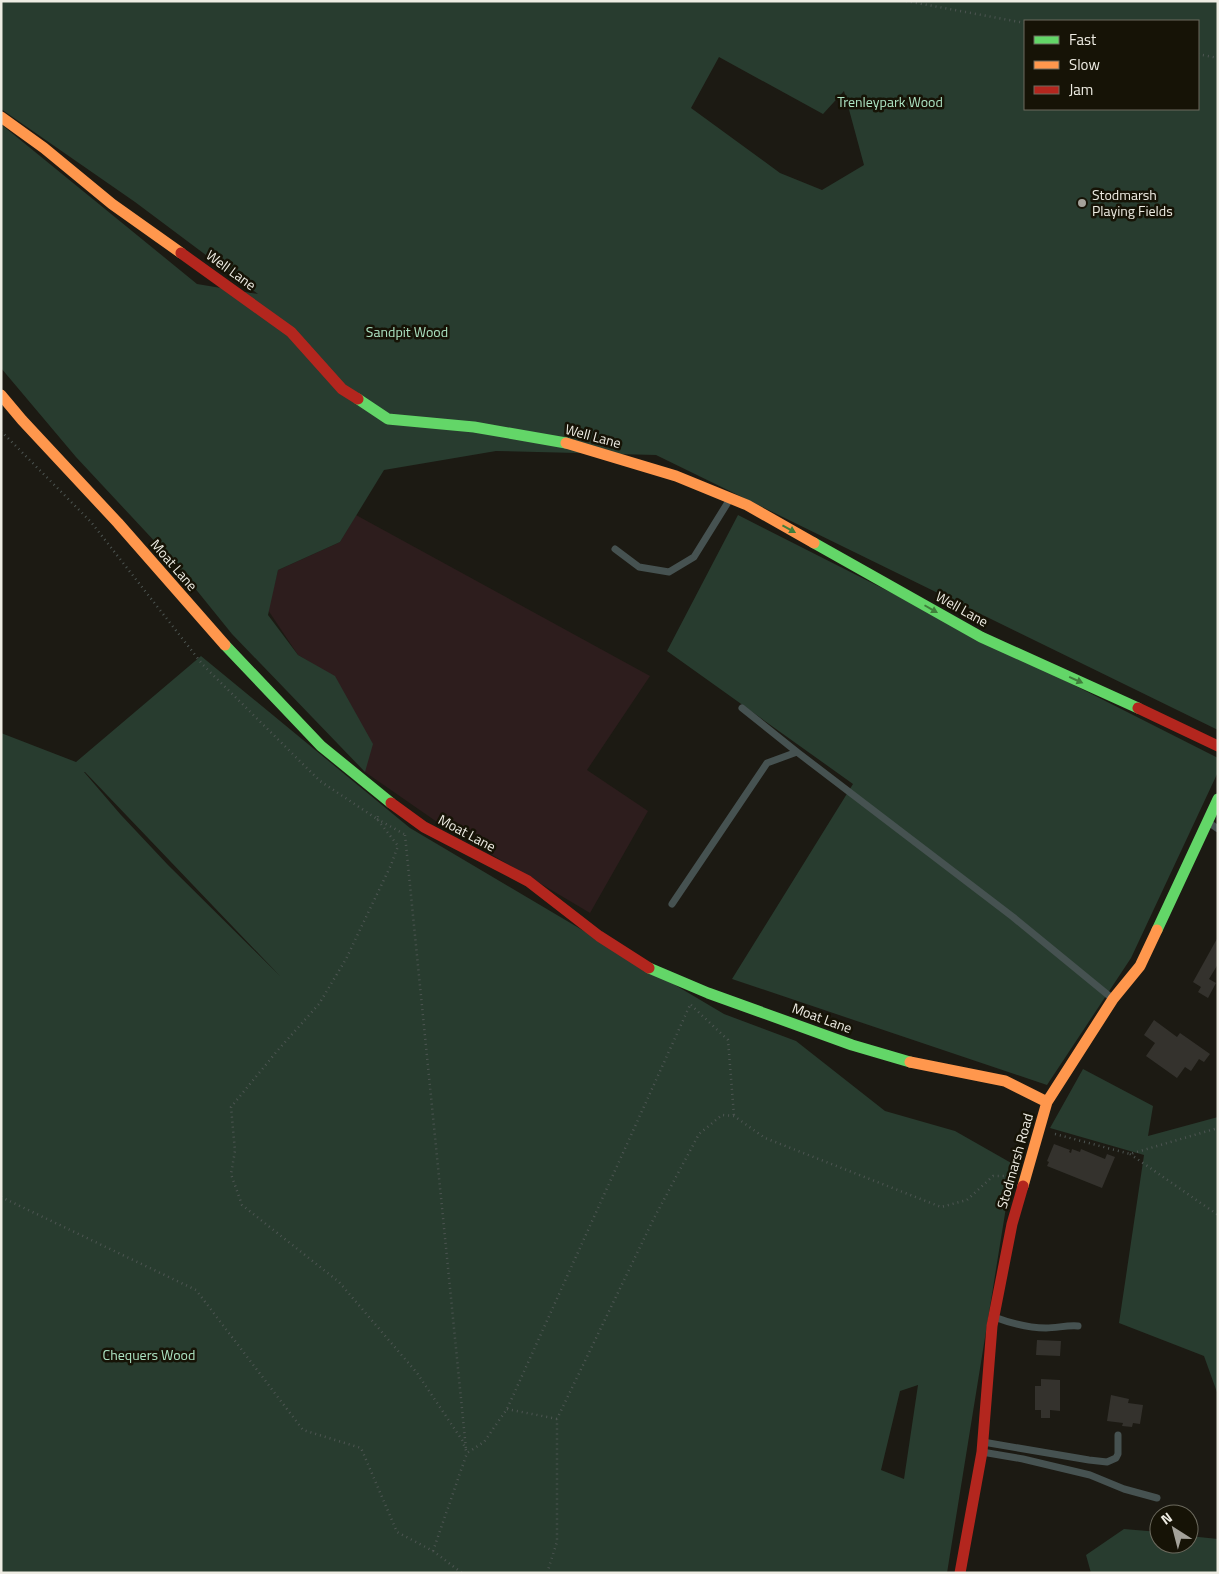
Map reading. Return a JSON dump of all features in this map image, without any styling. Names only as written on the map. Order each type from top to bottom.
[{"type":"street","name":"Well Lane","points":[[1,117],[44,148],[112,204],[291,332],[342,389],[388,419],[474,427],[565,443],[676,476],[746,505],[981,637],[1218,746]]},
{"type":"street","name":"Moat Lane","points":[[1,395],[118,523],[224,644],[321,746],[379,794],[424,827],[528,881],[599,936],[650,969],[708,993],[852,1045],[905,1061],[1005,1081],[1046,1102]]},
{"type":"street","name":"Stodmarsh Road","points":[[960,1573],[972,1518],[982,1447],[994,1317],[1012,1224],[1046,1102],[1114,999],[1140,966],[1218,799]]},
{"type":"lane","points":[[615,549],[639,567],[670,572],[694,557],[730,498]]},
{"type":"lane","points":[[742,708],[1013,917],[1114,999]]},
{"type":"lane","points":[[672,904],[767,763],[797,752]]},
{"type":"lane","points":[[1207,822],[1218,829]]},
{"type":"lane","points":[[994,1317],[1010,1323],[1037,1328],[1078,1326]]},
{"type":"lane","points":[[982,1447],[1108,1462],[1116,1458],[1118,1454],[1118,1435]]},
{"type":"lane","points":[[982,1447],[1090,1475],[1124,1489],[1157,1498]]},
{"type":"path","points":[[906,1],[1024,23]]},
{"type":"path","points":[[1199,54],[1218,58]]},
{"type":"path","points":[[1,431],[91,522],[203,665],[320,781],[377,819],[414,839]]},
{"type":"path","points":[[377,819],[386,798]]},
{"type":"path","points":[[377,819],[398,846],[391,865],[346,959],[319,1004],[231,1107],[235,1150],[231,1174],[242,1205],[339,1282],[388,1338],[417,1373],[462,1440],[467,1453]]},
{"type":"path","points":[[406,835],[467,1453],[433,1551]]},
{"type":"path","points":[[682,1000],[728,1040],[734,1116]]},
{"type":"path","points":[[467,1453],[484,1442],[507,1409],[690,1005]]},
{"type":"path","points":[[547,1573],[557,1542],[556,1419],[653,1220],[699,1134],[722,1115],[734,1116],[765,1138],[941,1207],[967,1200],[993,1176],[1026,1177]]},
{"type":"path","points":[[1130,1154],[1218,1128]]},
{"type":"path","points":[[1039,1130],[1130,1154],[1218,1215]]},
{"type":"path","points":[[1,1197],[196,1290],[303,1430],[360,1448],[397,1532],[433,1551],[462,1573]]},
{"type":"path","points":[[507,1409],[556,1419]]},
{"type":"shaded area","points":[[356,515],[650,676],[587,770],[648,811],[590,913],[437,822],[365,772],[335,677],[298,655],[268,610],[278,570],[340,542]]},
{"type":"green space","points":[[1,1],[1218,1],[1218,730],[656,455],[496,451],[384,470],[340,542],[278,570],[268,615],[298,655],[335,676],[373,744],[365,772],[232,634],[173,561],[76,457],[1,368],[2,125],[197,284],[258,294],[135,202],[1,109]],"holes":[[[719,57],[823,114],[844,91],[864,165],[822,190],[780,173],[691,108]]]},
{"type":"green space","points":[[738,515],[1218,758],[1218,772],[1131,958],[1047,1085],[732,979],[853,784],[667,651]]},
{"type":"green space","name":"Chequers Wood","points":[[201,656],[410,828],[724,1014],[796,1041],[885,1111],[955,1131],[1013,1164],[947,1573],[1,1573],[1,733],[76,762]],"holes":[[[85,772],[280,976],[168,865]],[[918,1385],[904,1479],[881,1470],[900,1391]]]},
{"type":"green space","points":[[1083,1069],[1153,1106],[1148,1136],[1218,1117],[1218,1395],[1204,1356],[1119,1323],[1144,1155],[1050,1128]]},
{"type":"green space","points":[[1124,1529],[1149,1531],[1149,1554],[1199,1554],[1199,1537],[1218,1539],[1218,1573],[1091,1573],[1086,1555]]},
{"type":"building","points":[[1218,937],[1218,964],[1209,979],[1216,983],[1208,998],[1198,992],[1201,987],[1193,982]]},
{"type":"building","points":[[1154,1020],[1177,1037],[1180,1033],[1210,1054],[1204,1062],[1199,1059],[1191,1071],[1185,1067],[1177,1078],[1146,1056],[1155,1043],[1144,1035]]},
{"type":"building","points":[[1054,1144],[1070,1150],[1069,1152],[1071,1153],[1072,1149],[1080,1152],[1081,1149],[1105,1159],[1107,1154],[1115,1157],[1102,1188],[1047,1166],[1049,1162],[1047,1161]]},
{"type":"building","points":[[1037,1340],[1061,1341],[1060,1356],[1036,1355]]},
{"type":"building","points":[[1041,1379],[1060,1380],[1060,1411],[1050,1410],[1050,1418],[1041,1418],[1041,1410],[1035,1410],[1035,1386],[1041,1386]]},
{"type":"building","points":[[1111,1395],[1129,1399],[1128,1403],[1143,1405],[1140,1424],[1133,1423],[1132,1427],[1122,1426],[1123,1423],[1107,1421]]},
{"type":"traffic: fast","points":[[358,399],[388,419],[474,427],[566,443]]},
{"type":"traffic: fast","points":[[814,543],[981,637],[1138,708]]},
{"type":"traffic: fast","points":[[225,645],[321,746],[391,803]]},
{"type":"traffic: fast","points":[[1157,930],[1218,799]]},
{"type":"traffic: fast","points":[[649,968],[708,993],[852,1045],[910,1062]]},
{"type":"traffic: slow","points":[[1,117],[44,148],[112,204],[181,253]]},
{"type":"traffic: slow","points":[[1,395],[118,523],[225,645]]},
{"type":"traffic: slow","points":[[566,443],[676,476],[747,505],[814,543]]},
{"type":"traffic: slow","points":[[1023,1186],[1047,1102],[1113,999],[1140,966],[1157,930]]},
{"type":"traffic: slow","points":[[910,1062],[1005,1081],[1047,1102]]},
{"type":"traffic: jam","points":[[181,253],[291,332],[342,389],[358,399]]},
{"type":"traffic: jam","points":[[1138,708],[1218,746]]},
{"type":"traffic: jam","points":[[391,803],[424,827],[528,881],[599,936],[649,968]]},
{"type":"traffic: jam","points":[[960,1573],[982,1452],[992,1326],[1012,1224],[1023,1186]]},
{"type":"place","name":"Stodmarsh Playing Fields","points":[[1082,203]]},
{"type":"park label","name":"Trenleypark Wood","points":[[890,102]]},
{"type":"park label","name":"Sandpit Wood","points":[[407,332]]}]
